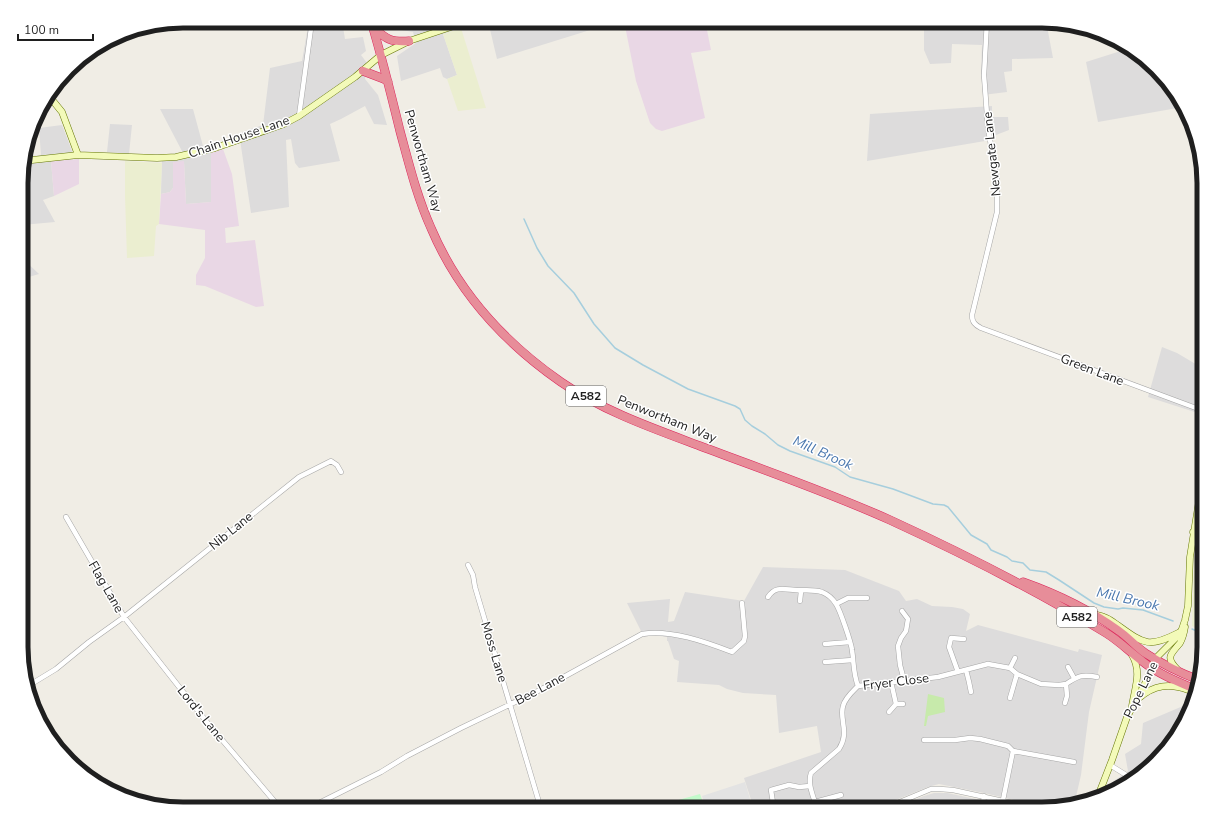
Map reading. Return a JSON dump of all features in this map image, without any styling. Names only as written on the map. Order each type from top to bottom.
[{"type":"highway","name":"Penwortham Way","points":[[373,28],[413,181],[430,228],[451,269],[476,305],[496,328],[520,351],[563,383],[635,422],[825,492],[888,519],[998,573],[1106,633],[1130,650],[1142,662],[1151,668]]},
{"type":"highway","points":[[376,28],[386,39],[409,41]]},
{"type":"highway","points":[[363,70],[388,82]]},
{"type":"highway","name":"Penwortham Way","points":[[998,573],[1048,591],[1093,615],[1119,631],[1144,652],[1155,659]]},
{"type":"highway","name":"A582","points":[[1155,659],[1194,678]]},
{"type":"highway","name":"A582","points":[[1151,668],[1192,688]]},
{"type":"street","points":[[299,116],[311,28]]},
{"type":"street","name":"Chain House Lane","points":[[30,160],[78,155],[157,158],[186,156],[215,148],[277,126],[299,116],[363,70],[381,55],[409,41],[448,28]]},
{"type":"street","name":"Newgate Lane","points":[[981,328],[975,325],[972,315],[997,212],[997,180],[988,128],[984,75],[987,28]]},
{"type":"street","points":[[52,100],[62,112],[78,155]]},
{"type":"street","name":"Green Lane","points":[[981,328],[1197,409]]},
{"type":"street","name":"Nib Lane","points":[[124,617],[298,477],[331,461],[337,465],[341,472]]},
{"type":"street","name":"Pope Lane","points":[[1100,790],[1127,717],[1147,680],[1155,659],[1180,632],[1185,620],[1188,606],[1190,557],[1197,509]]},
{"type":"street","name":"Flag Lane","points":[[32,683],[56,669],[89,642],[124,617],[66,517]]},
{"type":"street","points":[[1193,532],[1197,532]]},
{"type":"street","name":"Moss Lane","points":[[468,565],[473,575],[475,587],[539,802]]},
{"type":"street","points":[[768,597],[772,591],[777,589],[801,591],[809,590],[828,595],[836,604],[850,642],[854,675],[858,686]]},
{"type":"street","points":[[800,601],[801,591]]},
{"type":"street","points":[[836,604],[848,598],[866,598]]},
{"type":"street","name":"Bee Lane","points":[[321,802],[381,772],[407,756],[461,728],[510,705],[642,634],[650,632],[676,635],[732,652],[744,642],[745,636],[742,603]]},
{"type":"street","points":[[902,611],[908,619],[906,631],[898,646],[900,665],[904,680]]},
{"type":"street","points":[[1093,615],[1106,617],[1135,638],[1147,642],[1157,642],[1180,632]]},
{"type":"street","name":"Lord's Lane","points":[[124,617],[206,721],[275,802]]},
{"type":"street","points":[[1181,673],[1172,664],[1170,654],[1180,642],[1186,627],[1185,620]]},
{"type":"street","points":[[958,672],[949,647],[951,638],[964,638]]},
{"type":"street","points":[[824,644],[850,642]]},
{"type":"street","points":[[1130,650],[1136,661],[1138,676],[1131,709]]},
{"type":"street","points":[[1015,658],[1010,668],[1017,674],[1041,684],[1059,686],[1066,684],[1074,678],[1086,674],[1097,677]]},
{"type":"street","points":[[825,662],[853,660]]},
{"type":"street","name":"Fryer Close","points":[[810,786],[809,779],[811,773],[842,745],[844,736],[842,706],[850,693],[858,686],[938,677],[988,664],[1010,668]]},
{"type":"street","points":[[1068,667],[1074,678]]},
{"type":"street","points":[[966,670],[971,692]]},
{"type":"street","points":[[1010,698],[1017,674]]},
{"type":"street","points":[[890,682],[896,704]]},
{"type":"street","points":[[1065,703],[1067,696],[1066,684]]},
{"type":"street","points":[[1137,700],[1145,692],[1163,686],[1171,685],[1191,690]]},
{"type":"street","points":[[889,712],[896,704],[902,704]]},
{"type":"street","points":[[924,740],[980,739],[1008,746],[1013,751],[1074,762]]},
{"type":"street","points":[[1003,800],[1013,751]]},
{"type":"street","points":[[1110,765],[1128,776]]},
{"type":"street","points":[[773,802],[771,790],[789,785],[799,787],[810,786],[815,802],[840,795]]},
{"type":"street","points":[[901,802],[931,790],[940,789],[953,790],[1011,802]]},
{"type":"street","points":[[983,802],[984,796]]},
{"type":"shaded area","points":[[308,28],[343,28],[345,39],[363,37],[366,51],[361,55],[367,63],[365,79],[378,95],[387,125],[374,124],[365,106],[330,124],[340,161],[299,168],[295,163],[291,139],[286,140],[289,207],[251,213],[239,133],[263,125],[270,68],[302,61]]},
{"type":"shaded area","points":[[390,28],[463,28],[443,34],[457,75],[447,79],[443,77],[440,68],[401,81],[397,56],[416,43],[413,32]]},
{"type":"shaded area","points":[[490,28],[597,28],[497,59]]},
{"type":"shaded area","points":[[625,28],[716,28],[707,30],[711,50],[691,53],[705,118],[662,131],[656,129],[650,123],[636,81]]},
{"type":"shaded area","points":[[924,28],[1047,28],[1053,58],[1012,59],[1012,71],[1004,72],[1007,92],[983,95],[981,73],[982,45],[952,44],[951,63],[930,64],[924,50]]},
{"type":"shaded area","points":[[1122,51],[1152,73],[1178,108],[1098,122],[1086,62]]},
{"type":"shaded area","points":[[992,106],[992,117],[1008,117],[1009,130],[985,141],[867,161],[870,114]]},
{"type":"shaded area","points":[[160,109],[193,109],[203,146],[208,145],[211,153],[212,202],[186,204],[184,162],[173,162],[173,188],[170,192],[161,194],[162,155],[183,153]]},
{"type":"shaded area","points":[[110,124],[132,125],[129,154],[107,152]]},
{"type":"shaded area","points":[[62,125],[75,159],[51,161],[54,196],[43,200],[55,222],[28,224],[29,163],[30,156],[41,155],[39,128]]},
{"type":"shaded area","points":[[223,149],[232,174],[239,226],[225,228],[226,243],[255,240],[264,306],[256,307],[205,286],[196,285],[196,275],[205,258],[205,230],[159,224],[161,194],[170,192],[173,188],[173,162],[184,161],[186,204],[211,202],[211,153]]},
{"type":"shaded area","points":[[79,159],[79,184],[54,196],[51,161]]},
{"type":"shaded area","points":[[28,264],[39,274],[28,277]]},
{"type":"shaded area","points":[[1162,347],[1177,353],[1197,365],[1197,413],[1148,397]]},
{"type":"shaded area","points":[[763,567],[845,570],[899,591],[906,601],[917,599],[932,606],[963,609],[970,614],[966,631],[978,625],[1078,652],[1079,649],[1102,655],[1089,712],[1081,775],[1076,798],[1052,802],[1022,802],[939,784],[890,802],[752,802],[744,778],[821,752],[817,726],[779,733],[776,695],[743,693],[727,689],[719,685],[677,682],[679,661],[674,659],[667,641],[667,637],[653,635],[644,637],[627,603],[670,599],[668,622],[674,621],[685,592],[744,601]]},
{"type":"shaded area","points":[[1185,706],[1171,733],[1152,757],[1128,776],[1110,787],[1111,783],[1128,771],[1125,754],[1141,744],[1143,723]]},
{"type":"shaded area","points":[[745,782],[751,802],[730,802],[729,800],[722,802],[704,802],[702,796]]},
{"type":"shaded area","points":[[934,793],[947,793],[990,802],[910,802]]},
{"type":"green space","points":[[461,28],[486,108],[458,111],[447,79],[457,75],[443,34]]},
{"type":"green space","points":[[125,161],[162,163],[159,224],[156,226],[154,256],[127,258]]},
{"type":"green space","points":[[1197,551],[1197,628],[1192,626],[1194,558]]},
{"type":"green space","points":[[928,694],[944,698],[945,712],[928,716],[926,726],[924,726]]},
{"type":"green space","points":[[700,794],[703,802],[671,802]]},
{"type":"waterway","name":"Mill Brook","points":[[524,219],[537,248],[548,266],[574,293],[594,324],[615,348],[688,389],[735,406],[740,409],[745,420],[752,426],[765,434],[778,445],[790,451],[835,467],[850,477],[893,489],[933,504],[948,507],[971,535],[987,544],[991,550],[1007,557],[1012,561],[1023,563],[1030,570],[1046,572],[1094,603],[1104,607],[1143,610],[1173,621]]},
{"type":"waterway","name":"Mill Brook","points":[[1192,629],[1197,631]]}]
